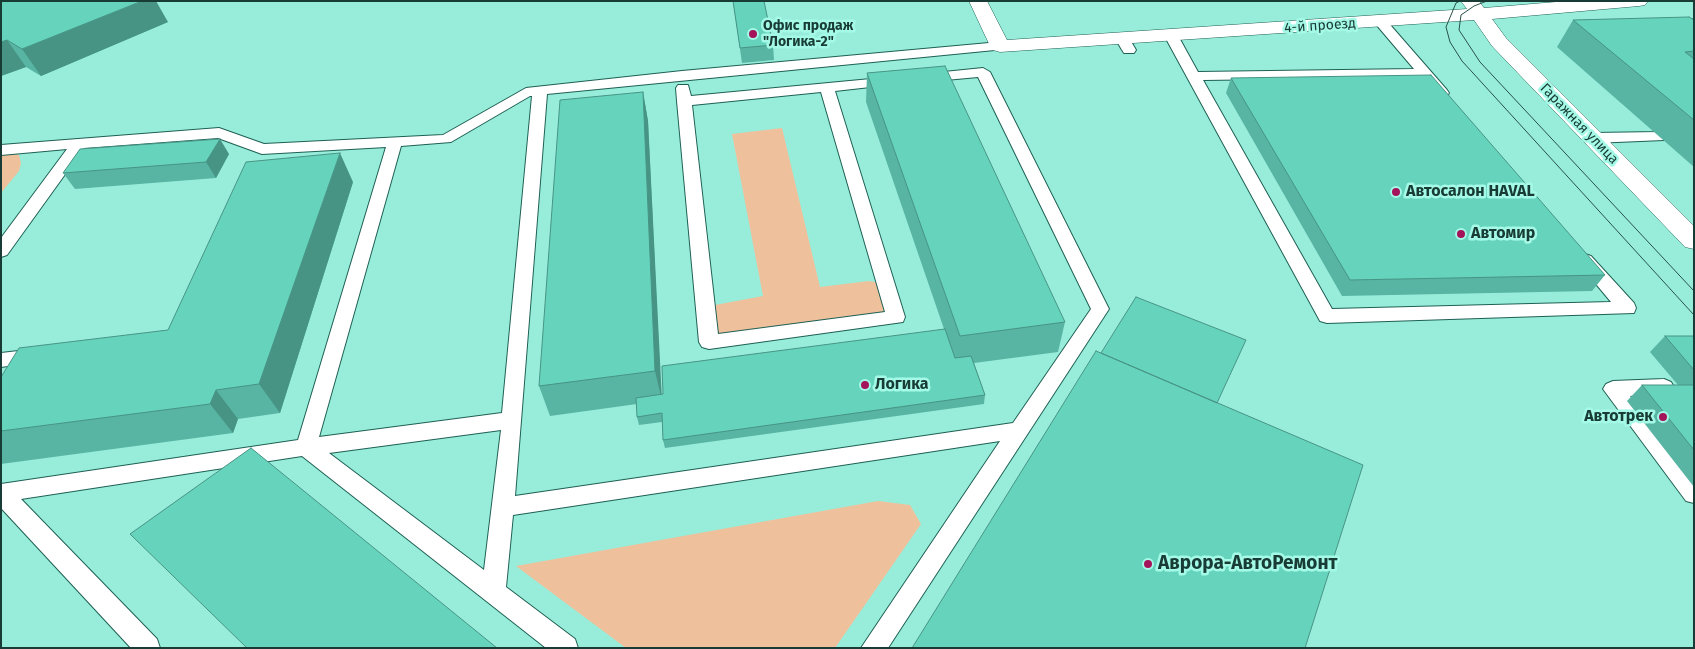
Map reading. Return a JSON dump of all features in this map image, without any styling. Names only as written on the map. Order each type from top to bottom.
[{"type":"street","points":[[978,1],[1000,46]]},
{"type":"street","name":"4-й проезд","points":[[1000,46],[1125,44],[1171,35],[1380,22],[1475,8],[1639,1]]},
{"type":"street","name":"Гаражная улица","points":[[1475,8],[1498,42],[1694,241]]},
{"type":"lane","points":[[1380,22],[1449,102]]},
{"type":"lane","points":[[1171,35],[1327,316],[1627,308],[1576,250]]},
{"type":"lane","points":[[1,150],[219,133],[262,149],[446,139],[526,92],[905,51],[1000,46]]},
{"type":"lane","points":[[684,101],[983,72],[1100,309],[873,648]]},
{"type":"lane","points":[[1194,76],[1424,73]]},
{"type":"lane","points":[[682,75],[710,342],[896,318],[826,86]]},
{"type":"lane","points":[[493,592],[512,420],[540,90]]},
{"type":"lane","points":[[1593,138],[1659,137]]},
{"type":"lane","points":[[306,447],[396,142]]},
{"type":"lane","points":[[1,251],[79,144]]},
{"type":"lane","points":[[254,167],[262,149]]},
{"type":"lane","points":[[1,360],[59,353]]},
{"type":"lane","points":[[1669,387],[1613,389],[1694,494]]},
{"type":"lane","points":[[1,493],[306,447],[512,420]]},
{"type":"lane","points":[[503,507],[1019,430]]},
{"type":"lane","points":[[306,447],[566,648]]},
{"type":"lane","points":[[1,493],[148,648]]},
{"type":"shaded area","points":[[782,128],[820,287],[869,281],[875,282],[879,287],[886,310],[884,315],[720,336],[715,331],[713,310],[715,305],[763,296],[732,134]]},
{"type":"shaded area","points":[[1,154],[19,155],[21,163],[19,171],[1,193]]},
{"type":"shaded area","points":[[878,501],[910,505],[921,524],[835,648],[626,648],[516,566]]},
{"type":"building","points":[[1,1],[142,1],[22,49],[7,40],[1,42]]},
{"type":"building","name":"Офис продаж \"Логика-2\"","points":[[733,1],[764,1],[773,45],[740,48]]},
{"type":"building","points":[[1689,17],[1694,20],[1694,51],[1685,52],[1694,59],[1694,120],[1573,20]]},
{"type":"building","points":[[945,66],[1065,322],[960,336],[867,73]]},
{"type":"building","name":"Автосалон HAVAL","points":[[1431,75],[1605,275],[1350,280],[1231,78]]},
{"type":"building","points":[[643,92],[655,371],[539,386],[560,100]]},
{"type":"building","points":[[220,139],[206,162],[63,173],[80,149]]},
{"type":"building","points":[[340,153],[259,384],[216,390],[210,404],[1,431],[1,377],[19,348],[168,330],[246,162]]},
{"type":"building","points":[[1136,297],[1246,340],[1217,403],[1101,353]]},
{"type":"building","points":[[945,329],[955,358],[971,356],[985,395],[663,440],[662,413],[637,417],[636,398],[663,394],[662,366]]},
{"type":"building","points":[[1665,336],[1694,336],[1694,370]]},
{"type":"building","name":"Аврора-АвтоРемонт","points":[[1096,351],[1363,465],[1305,648],[912,648]]},
{"type":"building","points":[[1642,385],[1694,385],[1694,450]]},
{"type":"building","points":[[251,448],[497,648],[247,648],[130,534]]},
{"type":"tram line","points":[[1460,1],[1456,3],[1446,27],[1450,42],[1462,61],[1694,315]]},
{"type":"tram line","points":[[1487,1],[1474,6],[1461,15],[1459,30],[1480,62],[1694,291]]},
{"type":"place","name":"Офис продаж \"Логика-2\"","points":[[753,34]]},
{"type":"place","name":"Автосалон HAVAL","points":[[1396,192]]},
{"type":"place","name":"Автомир","points":[[1461,234]]},
{"type":"place","name":"Логика","points":[[865,385]]},
{"type":"place","name":"Автотрек","points":[[1663,417]]},
{"type":"place","name":"Аврора-АвтоРемонт","points":[[1148,564]]}]
